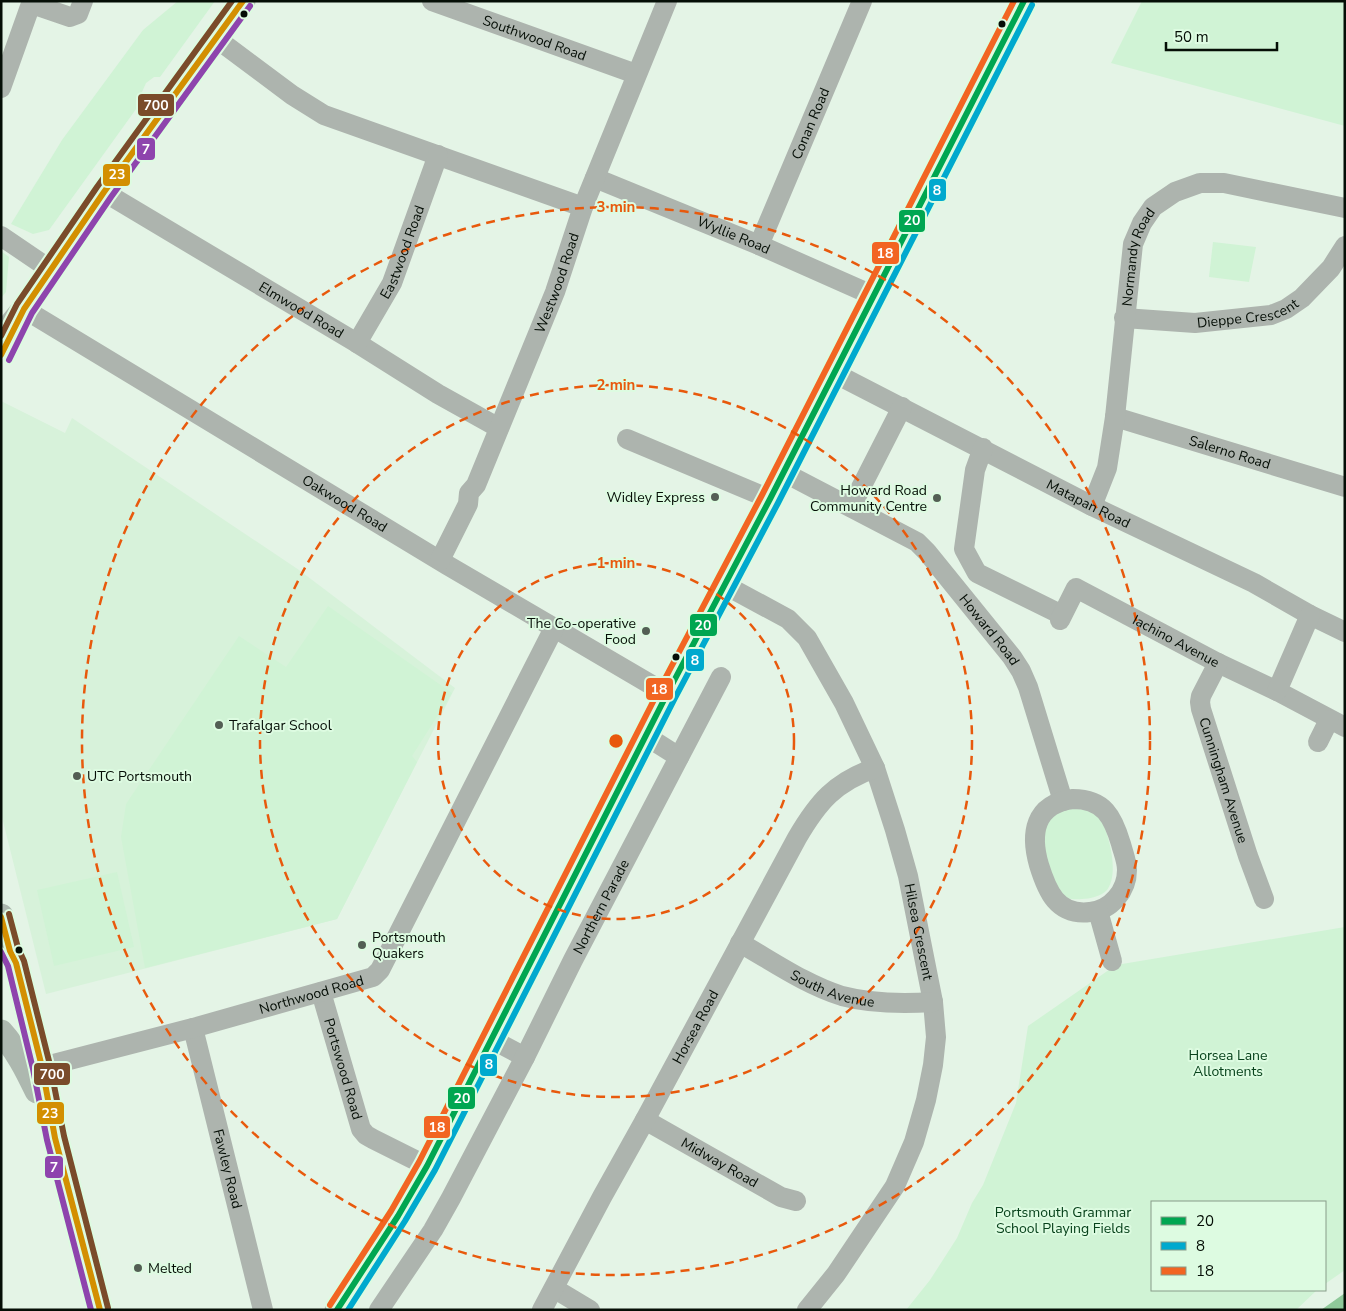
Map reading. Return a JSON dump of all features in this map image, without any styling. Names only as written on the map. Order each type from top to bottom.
[{"type":"main road","points":[[1,337],[24,309],[104,192],[243,1]]},
{"type":"main road","points":[[337,1310],[398,1216],[427,1166],[667,694],[770,499],[872,295],[1024,1]]},
{"type":"main road","points":[[1,356],[24,309]]},
{"type":"main road","points":[[1,916],[10,951],[11,973],[8,983],[1,989]]},
{"type":"main road","points":[[10,951],[16,963],[42,1067],[56,1138],[100,1310]]},
{"type":"main road","points":[[1,1032],[12,1044],[25,1066],[40,1095],[56,1138]]},
{"type":"street","points":[[1,88],[32,2],[70,17],[78,14],[83,1]]},
{"type":"street","name":"Southwood Road","points":[[432,1],[636,74]]},
{"type":"street","name":"Westwood Road","points":[[440,560],[468,504],[469,493],[476,486],[555,292],[583,207],[667,1]]},
{"type":"street","name":"Conan Road","points":[[759,245],[862,1]]},
{"type":"street","points":[[217,38],[292,96],[324,116],[583,207]]},
{"type":"street","name":"Eastwood Road","points":[[357,343],[392,283],[438,155]]},
{"type":"street","name":"Wyllie Road","points":[[595,178],[759,245],[872,295]]},
{"type":"street","name":"Normandy Road","points":[[1092,506],[1107,468],[1115,417],[1133,244],[1142,223],[1153,207],[1175,192],[1200,183],[1224,183],[1345,208]]},
{"type":"street","name":"Elmwood Road","points":[[104,192],[357,343],[438,394],[499,428]]},
{"type":"street","points":[[1,236],[50,270]]},
{"type":"street","name":"Dieppe Crescent","points":[[1124,318],[1195,323],[1270,315],[1286,309],[1302,298],[1331,268],[1345,246]]},
{"type":"street","name":"Oakwood Road","points":[[24,309],[440,560],[667,694]]},
{"type":"street","name":"Matapan Road","points":[[834,373],[983,448],[1092,506],[1254,583],[1310,615],[1345,632]]},
{"type":"street","points":[[851,508],[902,407]]},
{"type":"street","name":"Salerno Road","points":[[1115,417],[1345,487]]},
{"type":"street","points":[[627,439],[666,447],[770,499]]},
{"type":"street","name":"Iachino Avenue","points":[[983,448],[976,470],[964,549],[977,574],[1058,616],[1076,588],[1337,723]]},
{"type":"street","name":"Howard Road","points":[[783,472],[906,535],[927,552],[1022,671],[1063,801]]},
{"type":"street","name":"Hilsea Crescent","points":[[724,586],[788,618],[807,638],[844,703],[875,768],[908,876],[933,1002],[936,1037],[933,1065],[926,1100],[914,1142],[895,1186],[836,1274],[807,1310]]},
{"type":"street","points":[[1277,691],[1310,615]]},
{"type":"street","name":"Northwood Road","points":[[42,1067],[193,1028],[373,977],[380,970],[554,628]]},
{"type":"street","name":"Cunningham Avenue","points":[[1218,663],[1201,696],[1201,710],[1264,899]]},
{"type":"street","name":"Northern Parade","points":[[379,1310],[438,1220],[525,1057],[573,960],[721,677]]},
{"type":"street","points":[[1318,742],[1337,723]]},
{"type":"street","points":[[646,736],[679,757]]},
{"type":"street","name":"Horsea Road","points":[[542,1310],[797,838],[817,807],[847,779],[875,768]]},
{"type":"street","points":[[1081,799],[1095,803],[1109,815],[1116,829],[1126,864],[1125,882],[1116,898],[1098,911],[1083,912],[1066,908],[1052,896],[1045,883],[1035,848],[1034,833],[1042,815],[1054,805],[1063,801],[1081,799]]},
{"type":"street","points":[[1098,911],[1112,960]]},
{"type":"street","name":"South Avenue","points":[[740,943],[800,977],[840,995],[884,1003],[933,1002]]},
{"type":"street","name":"Portswood Road","points":[[322,992],[361,1129],[373,1139],[427,1166]]},
{"type":"street","name":"Fawley Road","points":[[193,1028],[263,1310]]},
{"type":"street","points":[[491,1039],[525,1057]]},
{"type":"street","name":"Midway Road","points":[[645,1120],[781,1197],[796,1202]]},
{"type":"street","points":[[555,1289],[590,1310]]},
{"type":"shaded area","name":"Trafalgar School","points":[[1,401],[65,433],[72,418],[299,570],[455,688],[337,919],[46,994],[1,813]]},
{"type":"shaded area","points":[[1345,1293],[1345,1310],[1321,1310]]},
{"type":"green space","points":[[178,1],[215,1],[160,77],[154,77],[146,83],[142,92],[144,98],[49,230],[33,234],[11,224],[62,140],[143,30]]},
{"type":"green space","points":[[1142,1],[1345,1],[1345,126],[1111,63]]},
{"type":"green space","points":[[1213,242],[1256,247],[1249,282],[1209,277]]},
{"type":"green space","points":[[1,251],[9,257],[6,292],[1,298]]},
{"type":"green space","points":[[328,606],[452,693],[412,756],[417,762],[337,919],[145,968],[121,837],[126,804],[239,636],[286,667]]},
{"type":"green space","points":[[1061,807],[1094,811],[1103,823],[1111,848],[1113,867],[1111,884],[1105,892],[1092,898],[1069,899],[1062,897],[1053,887],[1050,879],[1042,826]]},
{"type":"green space","points":[[117,872],[134,947],[54,966],[37,890]]},
{"type":"green space","name":"Horsea Lane Allotments","points":[[1345,927],[1345,1270],[1326,1283],[1326,1201],[1151,1201],[1151,1291],[1316,1291],[1296,1310],[906,1310],[930,1280],[957,1238],[972,1203],[983,1185],[1016,1103],[1028,1026],[1116,965]]},
{"type":"transit line","name":"700","points":[[1,336],[17,304],[97,187],[232,1]]},
{"type":"transit line","name":"23","points":[[1,355],[24,309],[104,192],[243,1]]},
{"type":"transit line","name":"18","points":[[330,1305],[391,1211],[419,1162],[659,690],[762,495],[1014,1]]},
{"type":"transit line","name":"20","points":[[337,1310],[398,1216],[427,1166],[667,694],[770,499],[1024,1]]},
{"type":"transit line","name":"8","points":[[348,1310],[435,1170],[675,698],[778,503],[1032,5]]},
{"type":"transit line","name":"7","points":[[9,360],[32,313],[111,197],[250,6]]},
{"type":"transit line","name":"700","points":[[9,914],[18,948],[24,961],[50,1065],[64,1136],[108,1308]]},
{"type":"transit line","name":"23","points":[[1,917],[10,951],[16,963],[42,1067],[55,1138],[100,1310]]},
{"type":"transit line","name":"7","points":[[1,952],[8,966],[33,1069],[47,1140],[91,1310]]},
{"type":"place","name":"Widley Express","points":[[715,497]]},
{"type":"place","name":"Howard Road Community Centre","points":[[937,498]]},
{"type":"place","name":"The Co-operative Food","points":[[646,631]]},
{"type":"place","name":"Trafalgar School","points":[[219,725]]},
{"type":"place","name":"UTC Portsmouth","points":[[77,776]]},
{"type":"place","name":"Portsmouth Quakers","points":[[362,945]]},
{"type":"place","name":"Melted","points":[[138,1268]]},
{"type":"park label","name":"Portsmouth Grammar School Playing Fields","points":[[1063,1220]]}]
